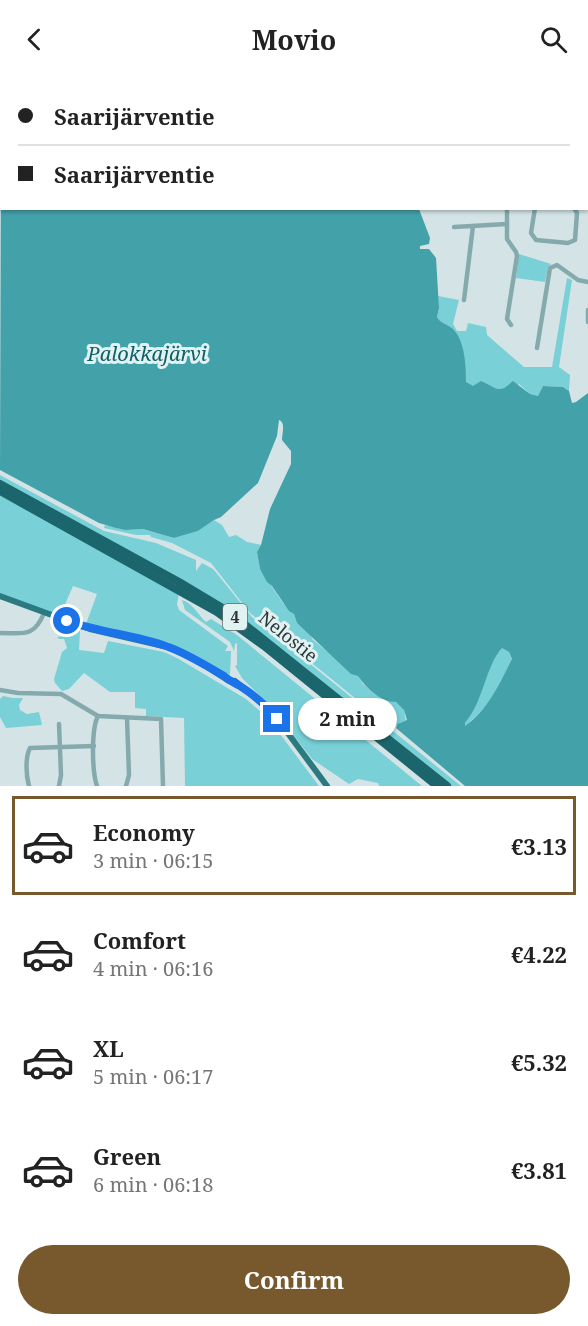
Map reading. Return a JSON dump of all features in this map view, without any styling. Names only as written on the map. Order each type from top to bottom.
[{"type":"highway","name":"Nelostie","points":[[0,484],[229,612],[447,786]]},
{"type":"highway","name":"Nelostie","points":[[0,491],[225,617],[437,786]]},
{"type":"main road","points":[[0,596],[90,629],[164,645],[184,653],[229,681],[237,683],[273,713],[327,784]]},
{"type":"street","points":[[507,210],[507,239],[517,256],[507,319],[511,325]]},
{"type":"street","points":[[535,210],[531,233],[536,240],[568,243],[575,240],[577,213],[575,210]]},
{"type":"street","points":[[454,227],[507,224]]},
{"type":"street","points":[[464,300],[473,226]]},
{"type":"street","points":[[537,348],[550,268],[557,265],[578,280],[588,282]]},
{"type":"street","points":[[588,310],[588,322]]},
{"type":"street","points":[[0,633],[34,631],[44,613]]},
{"type":"street","points":[[0,690],[18,693],[61,694],[98,716],[161,719],[163,786]]},
{"type":"street","points":[[97,786],[94,775],[94,726],[98,716]]},
{"type":"street","points":[[126,786],[129,775],[127,718]]},
{"type":"street","points":[[59,724],[61,775],[59,786]]},
{"type":"street","points":[[29,786],[27,767],[30,747],[94,746]]},
{"type":"shaded area","points":[[519,254],[551,264],[548,267],[545,282],[516,278]]},
{"type":"shaded area","points":[[567,278],[572,280],[559,367],[570,375],[569,391],[563,387],[543,386],[538,396],[530,394],[519,384],[504,395],[464,388],[460,345],[455,332],[437,317],[438,296],[459,300],[453,324],[457,331],[466,331],[468,323],[486,327],[487,335],[524,367],[552,367]]},
{"type":"shaded area","points":[[0,475],[104,531],[156,543],[196,560],[196,571],[202,563],[213,569],[252,617],[461,786],[452,786],[233,611],[0,481]]},
{"type":"shaded area","points":[[0,495],[179,593],[177,604],[179,610],[228,646],[225,651],[231,651],[230,675],[168,642],[86,624],[97,594],[73,586],[60,616],[0,593]]},
{"type":"shaded area","points":[[214,520],[222,525],[229,537],[236,535],[247,542],[262,545],[257,552],[260,569],[283,603],[294,614],[297,623],[310,634],[313,640],[358,676],[363,684],[375,694],[398,703],[404,710],[406,722],[394,729],[389,726],[389,720],[385,722],[382,714],[371,711],[250,613],[211,563],[172,543],[150,535],[136,535],[104,528],[105,525],[125,530],[143,529],[174,538],[198,531]]},
{"type":"shaded area","points":[[182,600],[192,606],[206,622],[211,619],[237,635],[422,786],[379,786],[378,783],[358,779],[349,784],[312,759],[273,709],[242,678],[235,666],[237,665],[237,643],[234,651],[230,642],[185,610]]},
{"type":"shaded area","points":[[65,625],[80,631],[79,650],[104,653],[108,641],[164,652],[246,699],[268,718],[319,786],[185,786],[184,718],[146,716],[146,709],[135,708],[135,692],[110,692],[84,673],[69,689],[62,691],[55,683],[54,679],[62,652],[67,648],[64,639],[57,637],[67,633]]},
{"type":"shaded area","points":[[502,648],[509,652],[512,660],[502,683],[487,704],[464,727],[476,705],[491,665]]},
{"type":"shaded area","points":[[3,696],[23,698],[19,705],[20,710],[27,714],[39,712],[42,725],[6,728],[0,717],[0,699]]},
{"type":"water","name":"Palokkajärvi","points":[[1,210],[419,210],[430,238],[429,244],[420,246],[420,249],[429,249],[436,258],[439,308],[437,317],[453,329],[460,340],[465,361],[466,382],[473,386],[481,381],[501,389],[513,381],[530,394],[538,396],[543,386],[563,387],[569,391],[572,403],[588,393],[588,786],[465,786],[396,728],[398,724],[407,720],[404,710],[396,702],[385,700],[374,694],[358,676],[351,674],[297,623],[294,614],[289,611],[267,582],[260,569],[257,552],[261,545],[270,509],[291,464],[291,451],[282,440],[281,421],[279,420],[277,436],[258,483],[221,517],[198,531],[174,538],[143,529],[125,530],[99,523],[0,470]],"holes":[[[502,648],[509,652],[512,659],[493,696],[465,726],[496,656]]]},
{"type":"route","points":[[67,621],[105,633],[164,645],[184,653],[229,681],[237,683],[262,702],[277,719]]}]
